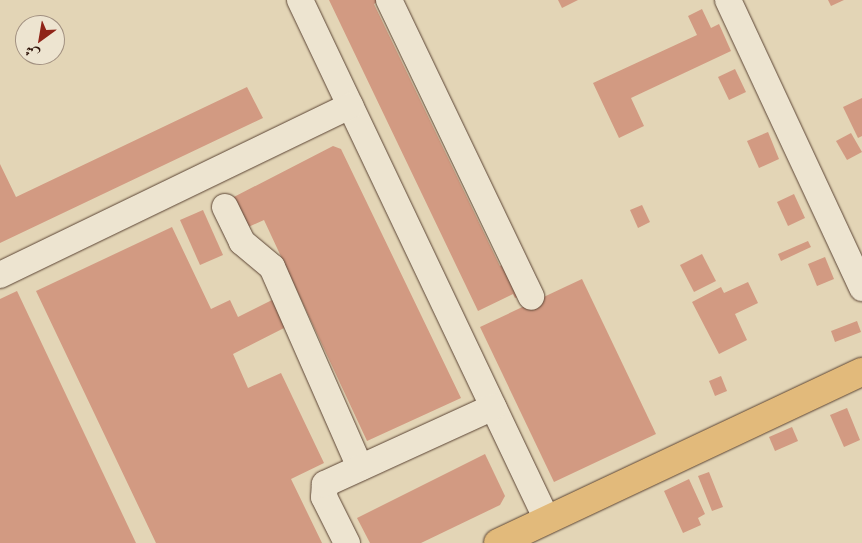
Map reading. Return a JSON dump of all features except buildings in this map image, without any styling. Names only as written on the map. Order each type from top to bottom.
[{"type":"main road","points":[[498,543],[862,372]]},
{"type":"street","points":[[300,0],[546,520]]},
{"type":"street","points":[[389,0],[531,297]]},
{"type":"street","points":[[728,0],[862,288]]},
{"type":"street","points":[[0,275],[350,106]]},
{"type":"street","points":[[225,207],[242,242],[272,267],[360,467]]},
{"type":"street","points":[[347,543],[323,488],[360,467],[493,407]]}]
